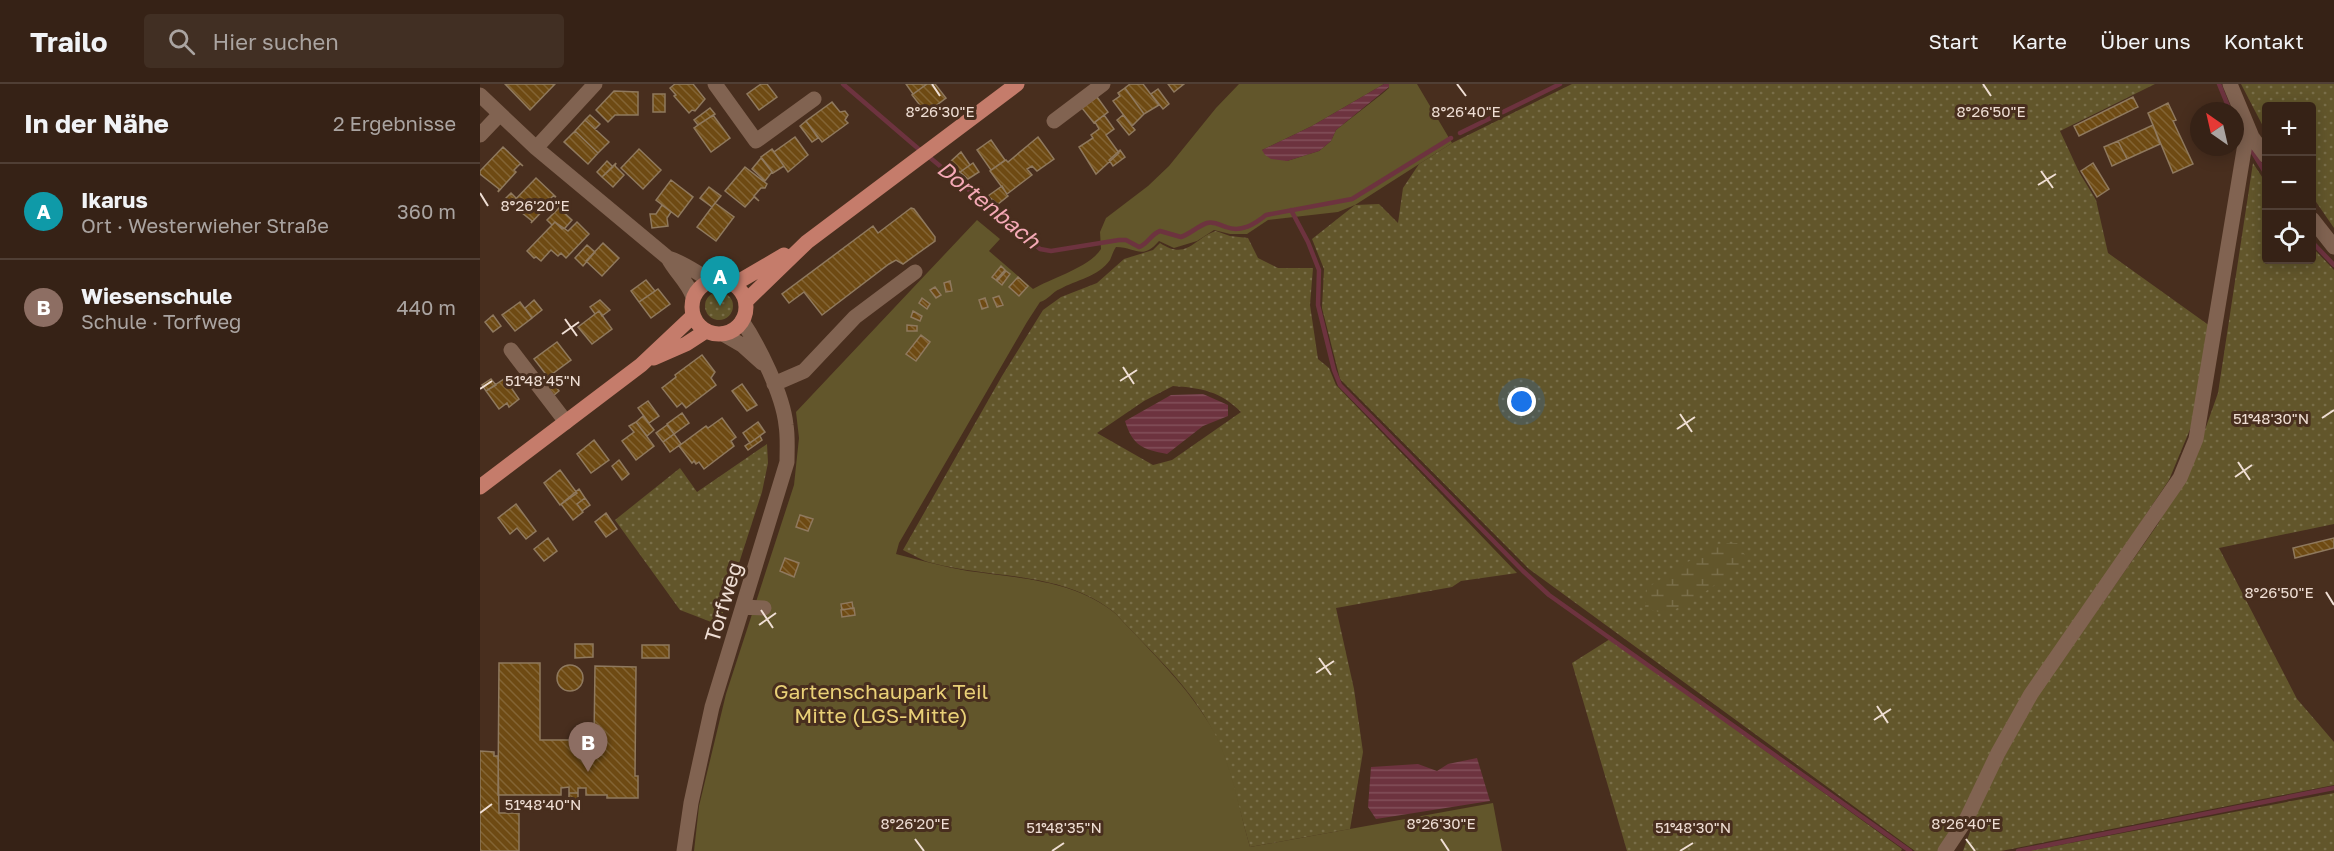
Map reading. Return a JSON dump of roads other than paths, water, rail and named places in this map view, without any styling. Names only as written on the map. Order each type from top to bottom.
[{"type":"main road","points":[[732,282],[743,279],[807,242],[1017,84]]},
{"type":"main road","points":[[746,301],[807,242]]},
{"type":"main road","points":[[712,281],[732,282],[740,289],[746,301],[746,313],[742,321],[736,328],[723,334],[706,331],[693,316],[693,297],[700,287],[712,281]]},
{"type":"main road","points":[[480,486],[641,365],[693,316]]},
{"type":"main road","points":[[641,365],[687,344],[706,331]]},
{"type":"street","points":[[536,148],[595,84]]},
{"type":"street","points":[[715,84],[756,141],[814,99]]},
{"type":"street","points":[[1054,121],[1103,84]]},
{"type":"street","points":[[2230,84],[2252,137],[2262,151]]},
{"type":"street","points":[[480,95],[536,148],[668,258],[685,263],[712,281]]},
{"type":"street","points":[[480,135],[500,114]]},
{"type":"street","points":[[1945,851],[1967,818],[1998,753],[2031,694],[2180,478],[2198,429],[2245,144],[2252,137]]},
{"type":"street","points":[[2316,224],[2334,247]]},
{"type":"street","points":[[668,258],[675,272],[690,288],[693,297]]},
{"type":"street","points":[[774,384],[804,371],[855,317],[915,272]]},
{"type":"street","name":"Torfweg","points":[[684,851],[691,803],[712,707],[788,462],[786,423],[774,384],[752,336],[742,321]]},
{"type":"street","name":"Torfweg","points":[[723,334],[742,345],[766,368]]},
{"type":"street","points":[[511,350],[566,422]]},
{"type":"street","points":[[743,607],[764,608]]},
{"type":"waterway","name":"Dortenbach","points":[[843,84],[921,151]]},
{"type":"waterway","name":"Dortenbach","points":[[1460,133],[1560,84]]},
{"type":"waterway","points":[[2219,84],[2226,102]]},
{"type":"waterway","name":"Dortenbach","points":[[928,156],[1040,249],[1051,251],[1119,240],[1126,240],[1139,247],[1160,231],[1181,237],[1210,223],[1237,229],[1252,224],[1266,215],[1352,199],[1451,138]]},
{"type":"waterway","points":[[2252,151],[2262,167]]},
{"type":"waterway","points":[[1291,210],[1308,242],[1319,270],[1318,305],[1334,370],[1340,385],[1549,595],[1910,851]]},
{"type":"waterway","points":[[2316,246],[2334,265]]},
{"type":"waterway","points":[[2018,851],[2334,788]]},
{"type":"place","name":"Ikarus","points":[[720,306]]},
{"type":"place","name":"Wiesenschule","points":[[588,772]]},
{"type":"park label","name":"Gartenschaupark Teil Mitte (LGS-Mitte)","points":[[881,703]]}]
